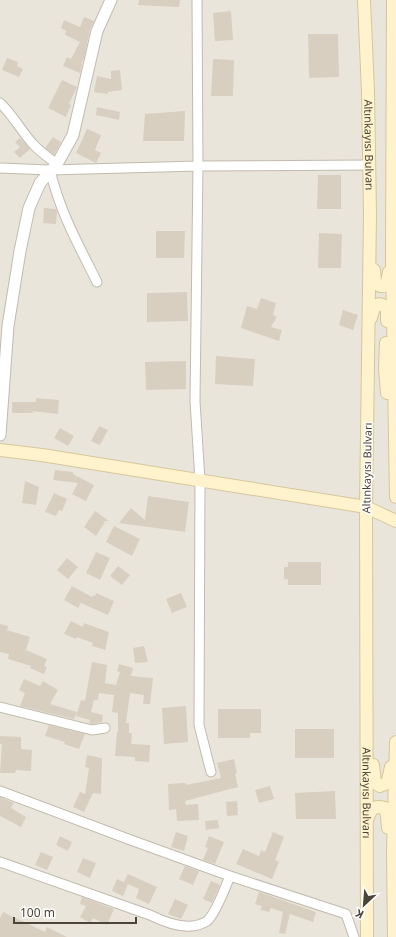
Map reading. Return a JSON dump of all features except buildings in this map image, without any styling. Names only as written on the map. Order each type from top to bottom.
[{"type":"main road","name":"Altınkayısı Bulvarı","points":[[364,0],[370,191],[366,507],[367,937]]},
{"type":"main road","name":"Altınkayısı Bulvarı","points":[[392,0],[394,45],[392,247],[396,497]]},
{"type":"main road","points":[[370,191],[374,211],[374,282],[378,286],[385,286],[387,282],[392,247]]},
{"type":"main road","points":[[369,326],[375,306],[378,304],[387,308],[385,368],[388,395],[395,417]]},
{"type":"main road","points":[[0,450],[42,455],[366,507],[396,521]]},
{"type":"main road","points":[[366,663],[372,694],[374,730],[373,774],[375,783],[380,786],[385,784],[388,780],[396,742]]},
{"type":"main road","points":[[394,937],[393,851],[396,742]]},
{"type":"main road","points":[[366,821],[370,812],[374,808],[378,806],[385,808],[387,815],[388,895],[394,908]]},
{"type":"street","points":[[0,435],[3,356],[20,251],[29,208],[40,183],[53,167],[73,135],[97,31],[111,0]]},
{"type":"street","points":[[197,0],[198,166],[195,401],[200,480],[199,725],[211,772]]},
{"type":"street","points":[[0,103],[8,110],[17,125],[53,167],[55,189],[68,225],[97,282]]},
{"type":"street","points":[[0,168],[369,165]]},
{"type":"street","points":[[0,707],[92,730],[105,728]]},
{"type":"street","points":[[0,791],[128,840],[230,876],[346,914],[354,937]]},
{"type":"street","points":[[0,862],[161,920],[191,927],[208,920],[216,907],[230,876]]},
{"type":"shaded area","points":[[0,0],[396,0],[396,937],[0,937]]}]
